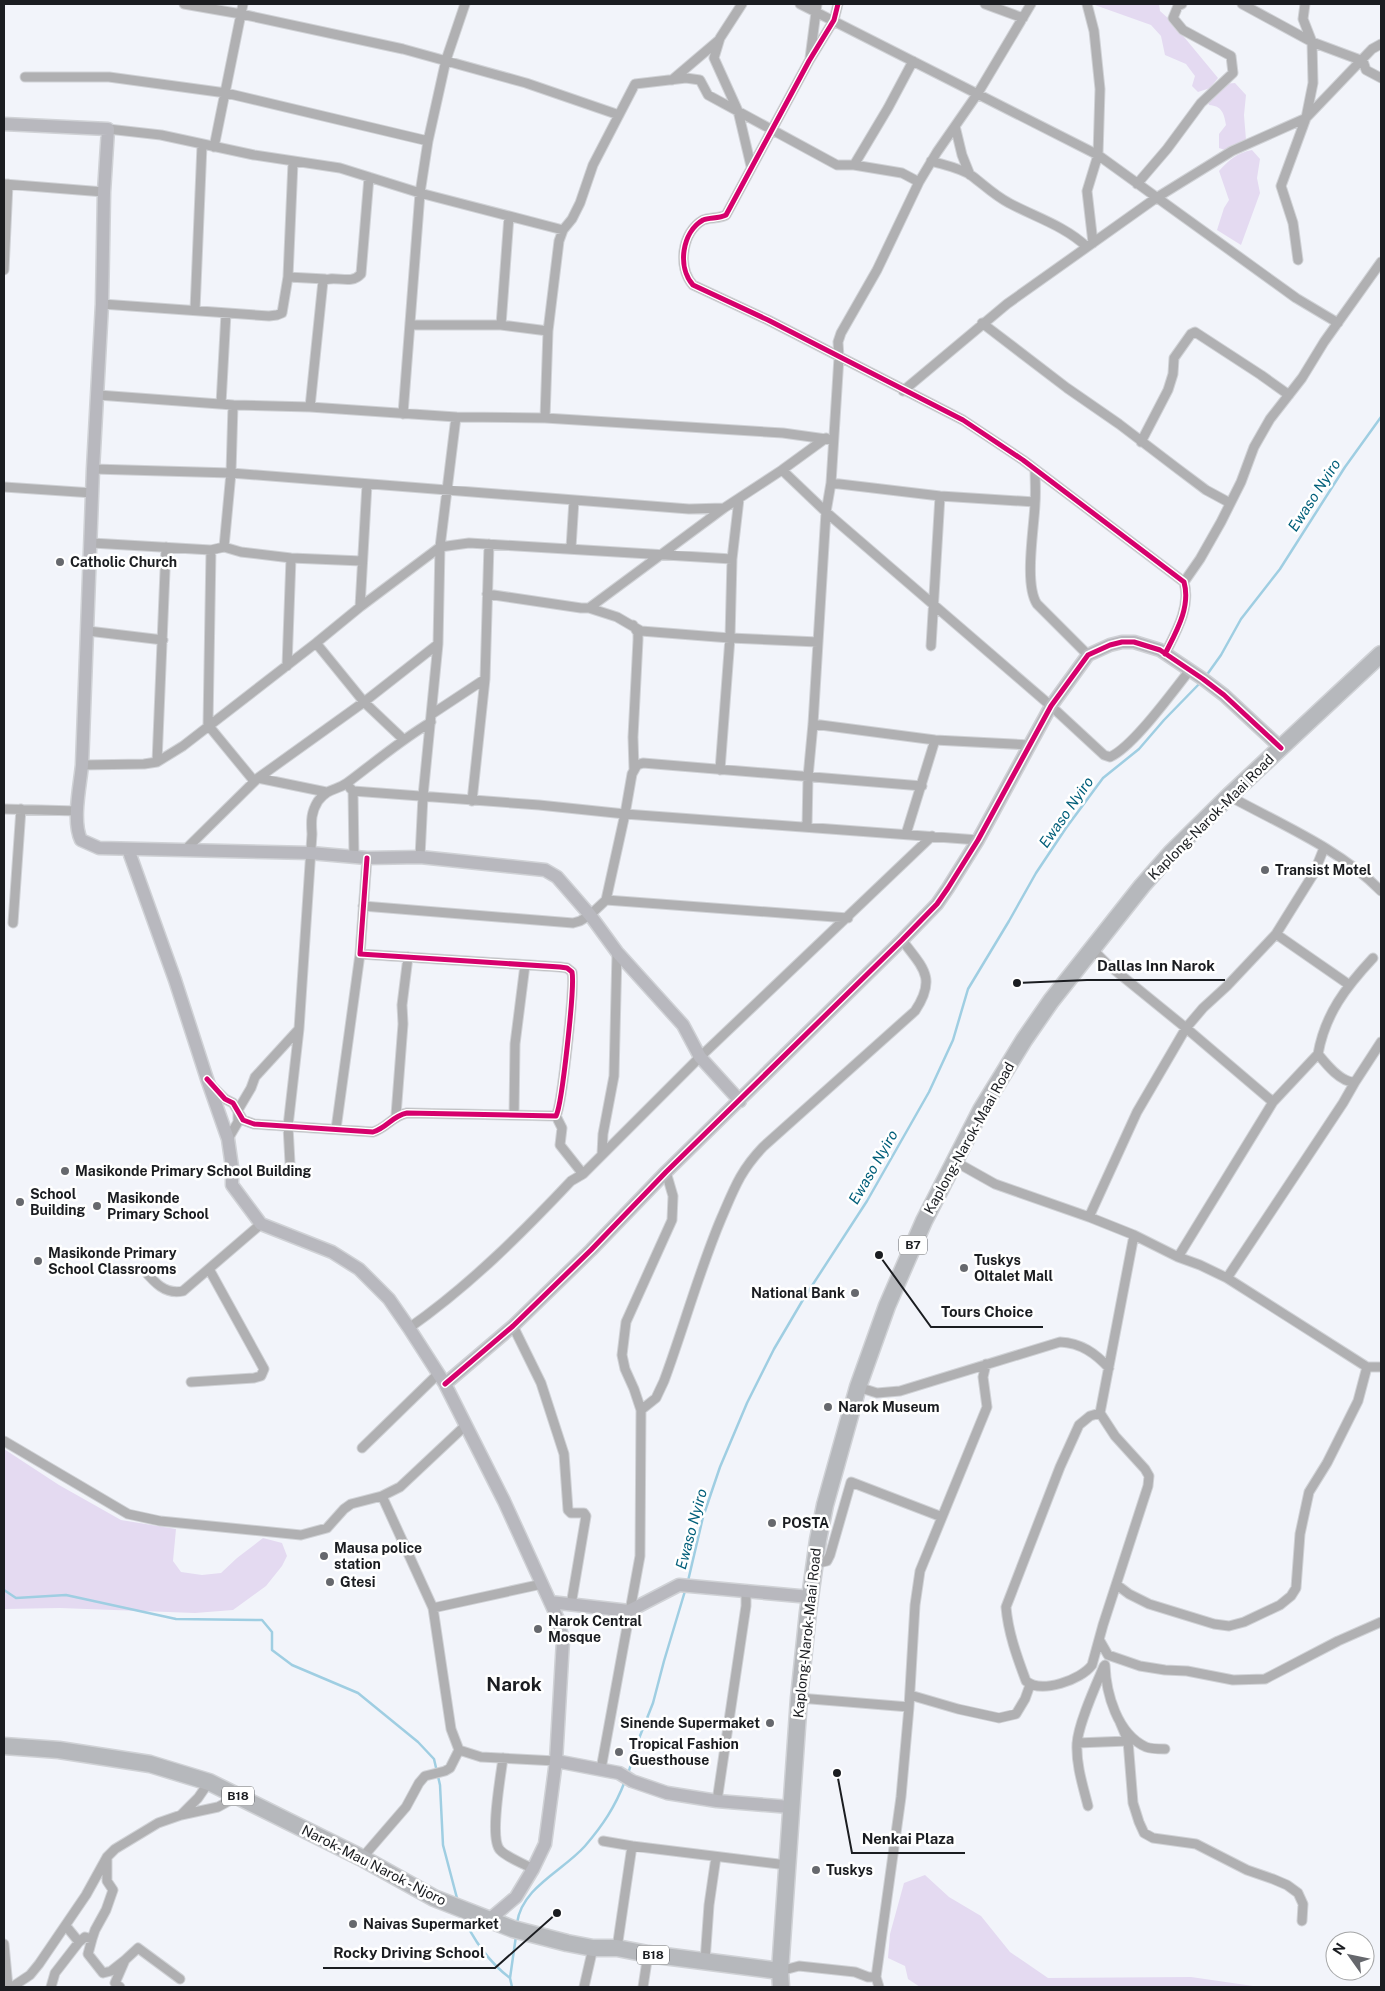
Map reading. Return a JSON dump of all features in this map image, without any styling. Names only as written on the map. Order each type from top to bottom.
[{"type":"highway","name":"Kaplong-Narok-Maai Road","points":[[781,1979],[790,1808],[799,1698],[814,1564],[825,1505],[858,1387],[904,1265],[981,1110],[1050,1001],[1171,853],[1381,654]]},
{"type":"highway","name":"Narok- Mau Narok - Njoro","points":[[4,1746],[58,1750],[150,1764],[209,1782],[362,1858],[434,1898],[521,1931],[593,1948],[617,1948],[705,1961],[781,1979]]},
{"type":"street","points":[[184,4],[241,14],[403,49],[526,83],[619,115]]},
{"type":"street","points":[[214,147],[243,4]]},
{"type":"street","points":[[403,414],[420,193],[428,141],[446,60],[466,4]]},
{"type":"street","points":[[672,80],[720,38],[742,4]]},
{"type":"street","points":[[800,4],[816,8],[834,20],[1098,155],[1296,298],[1338,323]]},
{"type":"street","points":[[838,4],[834,20],[809,61],[726,215],[720,218],[706,219],[696,225],[688,234],[684,261],[687,278],[693,284],[768,320],[903,391],[963,420],[1035,469],[1184,582]]},
{"type":"street","points":[[985,4],[1023,18]]},
{"type":"street","points":[[807,827],[808,777],[826,512],[831,483],[830,439],[839,357],[838,342],[841,333],[878,270],[919,182],[978,93],[1031,4]]},
{"type":"street","points":[[1087,4],[1094,32],[1100,88],[1098,155],[1087,191],[1090,245]]},
{"type":"street","points":[[1137,184],[1167,149],[1201,103],[1232,74],[1231,56],[1200,41],[1183,30],[1173,18],[1178,6],[1182,4]]},
{"type":"street","points":[[1242,4],[1312,42],[1363,61]]},
{"type":"street","points":[[1298,260],[1293,222],[1281,186],[1306,118],[1312,84],[1312,42],[1303,20],[1305,4]]},
{"type":"street","points":[[809,61],[816,8]]},
{"type":"street","points":[[720,38],[714,58],[738,111],[752,166]]},
{"type":"street","points":[[903,391],[982,323],[1156,198],[1232,151],[1306,118],[1363,61],[1372,49],[1381,44]]},
{"type":"street","points":[[854,165],[913,61]]},
{"type":"street","points":[[1363,61],[1366,70],[1381,78]]},
{"type":"street","points":[[25,77],[109,77],[226,93],[428,141]]},
{"type":"street","points":[[545,418],[548,331],[557,250],[562,230],[572,219],[580,203],[593,165],[635,84],[686,78],[700,80],[708,95],[837,165],[854,165],[902,174],[919,182]]},
{"type":"street","points":[[4,124],[108,129],[161,135],[202,145],[292,162],[340,168],[420,193],[562,230]]},
{"type":"street","points":[[955,126],[962,155],[970,175]]},
{"type":"street","points":[[108,129],[82,765],[77,812],[77,828],[81,840],[99,848],[310,853],[361,857],[420,857],[545,870],[557,877],[590,915],[617,952],[683,1025],[700,1057],[740,1100]]},
{"type":"street","points":[[195,310],[202,145]]},
{"type":"street","points":[[102,304],[270,316],[282,313],[288,277],[292,162]]},
{"type":"street","points":[[931,162],[950,166],[970,175],[982,186],[1008,202],[1090,245]]},
{"type":"street","points":[[288,277],[350,280],[361,274],[369,177]]},
{"type":"street","points":[[4,270],[6,184],[104,192]]},
{"type":"street","points":[[501,326],[509,216]]},
{"type":"street","points":[[1166,654],[1182,619],[1186,598],[1184,582],[1200,559],[1241,482],[1254,447],[1270,419],[1289,395],[1381,262]]},
{"type":"street","points":[[310,407],[325,279]]},
{"type":"street","points":[[226,313],[221,404],[233,405]]},
{"type":"street","points":[[982,323],[1206,490],[1230,503]]},
{"type":"street","points":[[410,325],[501,326],[548,331]]},
{"type":"street","points":[[1141,442],[1168,390],[1174,358],[1191,334],[1195,332],[1289,395]]},
{"type":"street","points":[[98,395],[233,405],[310,407],[456,417],[545,418],[783,433],[830,439]]},
{"type":"street","points":[[224,547],[231,473],[233,405]]},
{"type":"street","points":[[420,857],[423,796],[438,644],[440,547],[456,417]]},
{"type":"street","points":[[589,608],[632,575],[662,556],[724,508],[830,439]]},
{"type":"street","points":[[1035,469],[1035,502],[1030,576],[1034,600],[1088,655]]},
{"type":"street","points":[[94,470],[231,473],[689,509],[724,508]]},
{"type":"street","points":[[782,470],[826,512],[1104,755],[1110,757],[1118,754],[1146,724],[1190,670]]},
{"type":"street","points":[[831,483],[940,496],[1035,502]]},
{"type":"street","points":[[360,607],[367,484]]},
{"type":"street","points":[[4,487],[92,493]]},
{"type":"street","points":[[931,646],[935,606],[940,496]]},
{"type":"street","points":[[720,770],[730,638],[732,559],[739,499]]},
{"type":"street","points":[[571,548],[574,500]]},
{"type":"street","points":[[92,543],[211,550],[224,547],[242,552],[291,558],[362,561]]},
{"type":"street","points":[[82,765],[157,762],[183,746],[360,607],[440,547],[469,543],[732,559]]},
{"type":"street","points":[[472,801],[485,679],[486,594],[489,544]]},
{"type":"street","points":[[157,762],[166,547]]},
{"type":"street","points":[[211,550],[208,726],[256,780],[326,792],[344,785],[485,679]]},
{"type":"street","points":[[287,666],[291,558]]},
{"type":"street","points":[[486,594],[589,608],[633,625],[641,631],[818,642]]},
{"type":"street","points":[[363,906],[573,923],[590,915],[606,900],[634,769],[633,737],[638,634],[633,625]]},
{"type":"street","points":[[88,631],[163,640]]},
{"type":"street","points":[[362,1448],[442,1379],[513,1326],[937,904],[978,840],[1050,706],[1088,655],[1122,642],[1151,647],[1166,654],[1224,695],[1281,748]]},
{"type":"street","points":[[316,643],[364,702],[404,739]]},
{"type":"street","points":[[186,849],[256,780],[364,702],[438,644]]},
{"type":"street","points":[[813,724],[935,740],[1030,745]]},
{"type":"street","points":[[906,834],[935,740]]},
{"type":"street","points":[[634,769],[637,765],[644,763],[922,786]]},
{"type":"street","points":[[344,785],[353,791],[539,805],[625,814],[978,840]]},
{"type":"street","points":[[336,1129],[360,954],[363,906],[361,857],[353,791]]},
{"type":"street","points":[[290,1163],[288,1126],[300,1029],[311,820],[313,810],[326,792]]},
{"type":"street","points":[[1229,796],[1324,848],[1355,869],[1381,891]]},
{"type":"street","points":[[4,809],[77,812]]},
{"type":"street","points":[[14,923],[21,809]]},
{"type":"street","points":[[409,1328],[455,1292],[499,1253],[571,1181],[583,1174],[700,1057],[932,836]]},
{"type":"street","points":[[1089,1217],[1137,1112],[1186,1028],[1276,934],[1314,873],[1324,848]]},
{"type":"street","points":[[128,849],[175,980],[206,1079],[228,1139],[232,1166],[232,1185],[261,1224],[332,1252],[359,1269],[389,1299],[442,1379],[504,1501],[557,1617],[563,1640],[556,1761],[545,1844],[516,1897],[490,1919]]},
{"type":"street","points":[[606,900],[848,918]]},
{"type":"street","points":[[1276,934],[1348,984]]},
{"type":"street","points":[[641,1410],[656,1398],[664,1381],[715,1233],[739,1177],[748,1163],[763,1147],[915,1011],[920,1003],[926,991],[924,969],[902,940]]},
{"type":"street","points":[[1093,950],[1112,969],[1186,1028],[1273,1102]]},
{"type":"street","points":[[602,1154],[603,1134],[614,1076],[617,952]]},
{"type":"street","points":[[360,954],[566,968],[572,974],[572,992],[560,1106],[556,1116],[562,1128],[560,1146],[583,1174]]},
{"type":"street","points":[[206,1079],[218,1093],[233,1103],[243,1120],[248,1122],[373,1132],[384,1128],[396,1115],[403,1024],[402,1004],[408,957]]},
{"type":"street","points":[[1178,1257],[1273,1102],[1318,1054],[1325,1024],[1348,984],[1373,958]]},
{"type":"street","points":[[514,1115],[515,1044],[525,965]]},
{"type":"street","points":[[228,1139],[238,1122],[238,1110],[252,1088],[255,1077],[300,1029]]},
{"type":"street","points":[[1227,1278],[1343,1103],[1354,1082],[1381,1042]]},
{"type":"street","points":[[1318,1054],[1337,1074],[1347,1081],[1354,1082]]},
{"type":"street","points":[[396,1115],[415,1113],[556,1116]]},
{"type":"street","points":[[954,1161],[995,1184],[1134,1235],[1178,1257],[1227,1278],[1367,1368],[1381,1367]]},
{"type":"street","points":[[601,1769],[640,1556],[641,1410],[625,1369],[622,1355],[622,1339],[626,1322],[672,1220],[673,1196],[666,1172]]},
{"type":"street","points":[[143,1268],[163,1289],[174,1293],[183,1291],[261,1224]]},
{"type":"street","points":[[1100,1413],[1090,1416],[1078,1426],[1030,1542],[1006,1607],[1007,1620],[1014,1644],[1026,1681],[1030,1685],[1044,1686],[1060,1683],[1080,1676],[1092,1665],[1148,1486],[1149,1476],[1145,1469],[1115,1436],[1100,1413],[1134,1235]]},
{"type":"street","points":[[191,1382],[246,1380],[261,1376],[264,1369],[208,1269]]},
{"type":"street","points":[[513,1326],[540,1383],[562,1446],[568,1510],[571,1513],[584,1513],[586,1516],[571,1605]]},
{"type":"street","points":[[858,1387],[877,1393],[888,1393],[1060,1342],[1072,1343],[1086,1348],[1109,1368]]},
{"type":"street","points":[[879,1987],[876,1977],[901,1797],[910,1695],[915,1605],[919,1577],[987,1408],[983,1377],[986,1364]]},
{"type":"street","points":[[1117,1585],[1129,1594],[1149,1604],[1214,1624],[1229,1626],[1244,1622],[1280,1605],[1296,1588],[1300,1534],[1309,1492],[1327,1463],[1358,1401],[1367,1368]]},
{"type":"street","points":[[4,1441],[128,1514],[160,1521],[300,1535],[327,1528],[351,1504],[382,1496],[400,1487],[466,1425]]},
{"type":"street","points":[[814,1564],[827,1561],[830,1555],[851,1482],[942,1517]]},
{"type":"street","points":[[362,1858],[406,1807],[425,1776],[450,1768],[459,1750],[451,1729],[433,1608],[382,1496]]},
{"type":"street","points":[[433,1608],[542,1584]]},
{"type":"street","points":[[550,1602],[629,1611],[679,1585],[810,1597]]},
{"type":"street","points":[[717,1801],[743,1624],[746,1590]]},
{"type":"street","points":[[1100,1641],[1108,1655],[1140,1666],[1187,1671],[1233,1680],[1266,1679],[1338,1641],[1381,1622]]},
{"type":"street","points":[[1088,1806],[1078,1765],[1077,1742],[1094,1687],[1108,1655]]},
{"type":"street","points":[[1104,1666],[1108,1687],[1128,1741],[1133,1803],[1144,1833],[1148,1837],[1196,1844],[1247,1870],[1273,1878],[1298,1893],[1303,1904],[1302,1921]]},
{"type":"street","points":[[910,1695],[958,1709],[999,1718],[1016,1714],[1030,1685]]},
{"type":"street","points":[[799,1698],[909,1707]]},
{"type":"street","points":[[1120,1722],[1146,1747],[1165,1749]]},
{"type":"street","points":[[1077,1742],[1128,1741]]},
{"type":"street","points":[[459,1750],[481,1757],[556,1761],[601,1769],[619,1773],[632,1782],[667,1793],[717,1801],[790,1808]]},
{"type":"street","points":[[503,1758],[495,1842],[503,1852],[533,1869]]},
{"type":"street","points":[[181,1815],[198,1798],[209,1782]]},
{"type":"street","points":[[12,1987],[30,1975],[66,1926],[107,1857],[120,1845],[141,1832],[181,1815],[218,1807],[238,1796]]},
{"type":"street","points":[[603,1841],[787,1865]]},
{"type":"street","points":[[617,1948],[632,1846]]},
{"type":"street","points":[[107,1857],[107,1881],[113,1890],[106,1910],[95,1930],[88,1954],[103,1973],[111,1971],[138,1948],[180,1980]]},
{"type":"street","points":[[705,1961],[709,1905],[716,1857]]},
{"type":"street","points":[[66,1926],[79,1942]]},
{"type":"street","points":[[51,1987],[55,1973],[79,1942],[85,1937],[92,1939]]},
{"type":"street","points":[[4,1944],[8,1987]]},
{"type":"street","points":[[584,1987],[593,1948]]},
{"type":"street","points":[[643,1987],[648,1954]]},
{"type":"street","points":[[120,1987],[115,1983],[125,1960]]},
{"type":"street","points":[[781,1979],[799,1966],[855,1972],[868,1977],[876,1977]]},
{"type":"shaded area","points":[[1092,4],[1159,4],[1160,11],[1170,20],[1218,78],[1210,88],[1198,92],[1192,86],[1195,76],[1186,64],[1165,55],[1161,36],[1151,25]]},
{"type":"shaded area","points":[[1235,83],[1246,95],[1244,115],[1246,140],[1225,150],[1219,148],[1219,134],[1226,125],[1223,114],[1217,107],[1209,105],[1207,100],[1223,84]]},
{"type":"shaded area","points":[[1252,150],[1260,159],[1257,178],[1260,193],[1241,245],[1217,230],[1224,208],[1229,200],[1219,171],[1234,158]]},
{"type":"shaded area","points":[[4,1449],[59,1485],[121,1520],[176,1529],[173,1561],[181,1572],[202,1575],[221,1573],[263,1538],[282,1543],[287,1556],[282,1566],[266,1586],[233,1610],[195,1613],[60,1608],[4,1609]]},
{"type":"shaded area","points":[[925,1875],[949,1897],[981,1916],[1010,1952],[1048,1978],[1191,1977],[1260,1987],[920,1987],[908,1979],[905,1966],[888,1958],[890,1934],[904,1883]]},
{"type":"waterway","name":"Ewaso Nyiro","points":[[1206,676],[1221,655],[1241,619],[1280,569],[1345,467],[1381,417]]},
{"type":"waterway","name":"Ewaso Nyiro","points":[[688,1581],[703,1517],[720,1467],[747,1403],[774,1349],[804,1298],[867,1201],[929,1092],[953,1040],[968,989],[1036,873],[1103,778],[1139,749],[1201,682]]},
{"type":"waterway","points":[[4,1590],[16,1598],[66,1595],[176,1619],[262,1620],[272,1632],[272,1650],[292,1665],[358,1693],[418,1742],[434,1759],[440,1785],[443,1845],[458,1902]]},
{"type":"waterway","name":"Ewaso Nyiro","points":[[628,1774],[638,1741],[653,1703],[685,1591]]},
{"type":"waterway","name":"Ewaso Nyiro","points":[[517,1923],[520,1910],[535,1889],[576,1855],[597,1831],[613,1807],[625,1781]]},
{"type":"waterway","points":[[463,1916],[483,1950],[510,1978]]},
{"type":"waterway","name":"Ewaso Nyiro","points":[[512,1987],[510,1978],[516,1936]]},
{"type":"cycle path","points":[[838,4],[834,20],[809,61],[726,215],[703,220],[690,233],[684,250],[685,269],[688,278],[693,285],[768,320],[963,420],[1023,460],[1184,582],[1186,591],[1184,610],[1178,628],[1165,654]]},
{"type":"cycle path","points":[[445,1384],[513,1326],[591,1250],[666,1172],[937,904],[978,840],[1051,706],[1088,655],[1122,642],[1134,642],[1160,650],[1224,695],[1281,748]]},
{"type":"cycle path","points":[[207,1079],[225,1099],[233,1103],[243,1120],[254,1124],[373,1132],[402,1114],[407,1113],[556,1116],[559,1107],[567,1045],[572,999],[572,972],[567,968],[560,967],[360,954],[367,858]]},
{"type":"place","name":"Catholic Church","points":[[60,562]]},
{"type":"place","name":"Transist Motel","points":[[1265,870]]},
{"type":"place","name":"Dallas Inn Narok","points":[[1017,983]]},
{"type":"place","name":"Masikonde Primary School Building","points":[[65,1171]]},
{"type":"place","name":"School Building","points":[[20,1202]]},
{"type":"place","name":"Masikonde Primary School","points":[[97,1206]]},
{"type":"place","name":"Tours Choice","points":[[879,1255]]},
{"type":"place","name":"Masikonde Primary School Classrooms","points":[[38,1261]]},
{"type":"place","name":"Tuskys Oltalet Mall","points":[[964,1268]]},
{"type":"place","name":"National Bank","points":[[855,1293]]},
{"type":"place","name":"Narok Museum","points":[[828,1407]]},
{"type":"place","name":"POSTA","points":[[772,1523]]},
{"type":"place","name":"Mausa police station","points":[[324,1556]]},
{"type":"place","name":"Gtesi","points":[[330,1582]]},
{"type":"place","name":"Narok Central Mosque","points":[[538,1629]]},
{"type":"place","name":"Sinende Supermaket","points":[[770,1723]]},
{"type":"place","name":"Tropical Fashion Guesthouse","points":[[619,1752]]},
{"type":"place","name":"Nenkai Plaza","points":[[837,1773]]},
{"type":"place","name":"Tuskys","points":[[816,1870]]},
{"type":"place","name":"Rocky Driving School","points":[[557,1913]]},
{"type":"place","name":"Naivas Supermarket","points":[[353,1924]]},
{"type":"district","name":"Narok","points":[[514,1684]]}]
